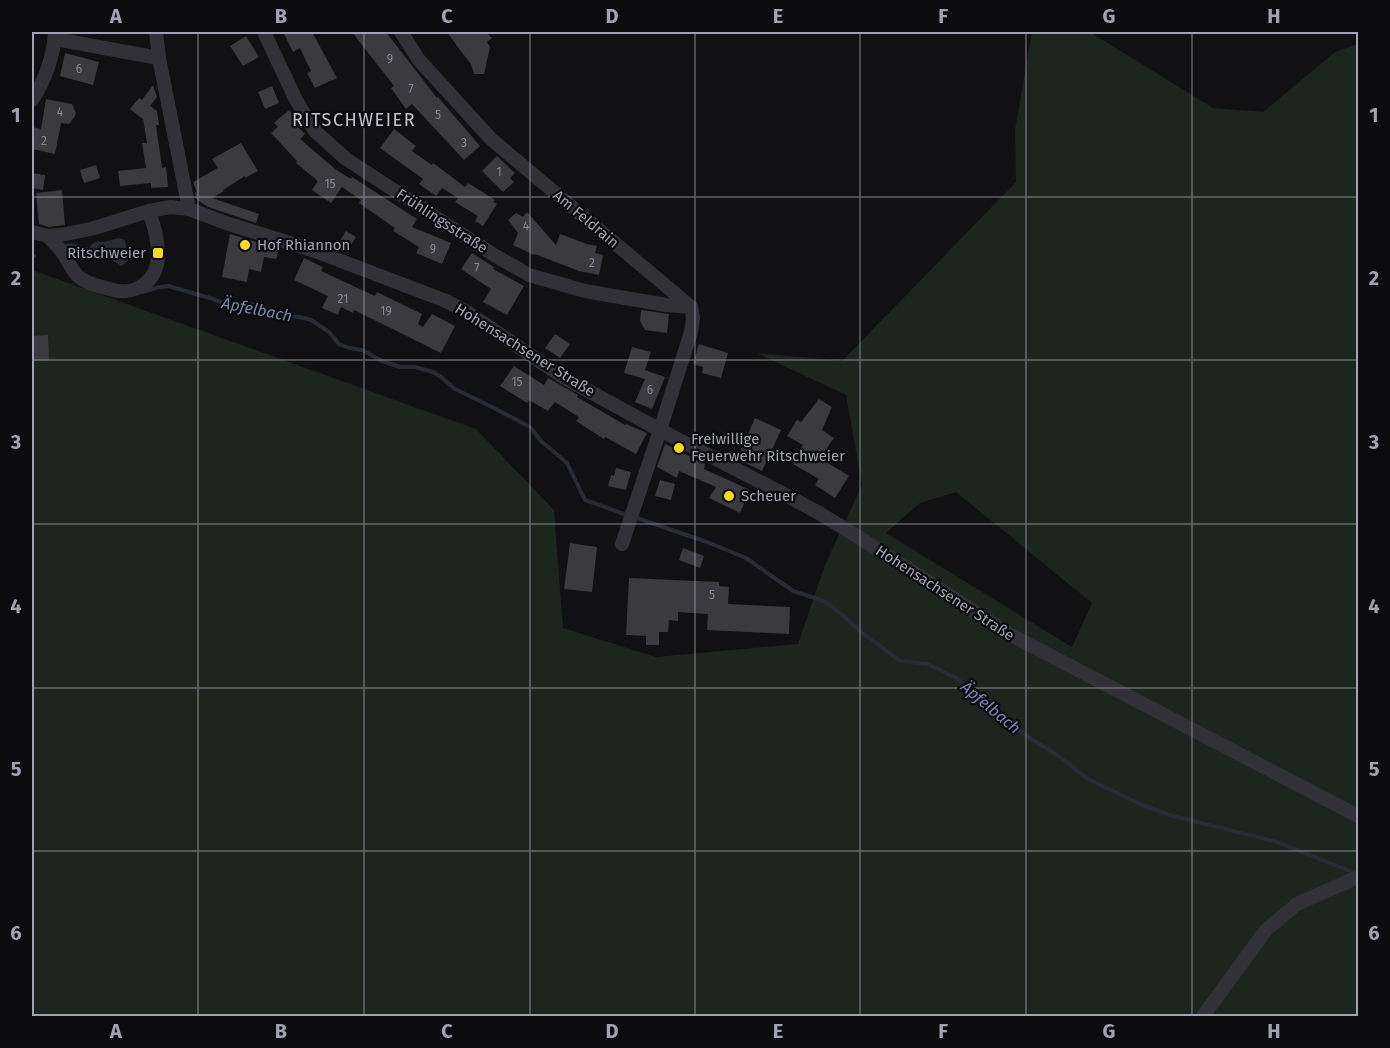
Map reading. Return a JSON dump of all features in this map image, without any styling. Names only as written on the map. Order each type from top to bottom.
[{"type":"street","points":[[156,32],[159,58],[189,208]]},
{"type":"street","name":"Frühlingsstraße","points":[[264,32],[295,98],[316,132],[346,159],[484,249],[529,275],[585,291],[691,307]]},
{"type":"street","name":"Am Feldrain","points":[[401,32],[419,60],[491,139],[691,307]]},
{"type":"street","points":[[32,100],[42,84],[55,35],[159,58]]},
{"type":"street","name":"Hohensachsener Straße","points":[[32,232],[48,236],[91,229],[171,207],[189,208],[226,223],[315,251],[446,301],[467,312],[563,377],[819,513],[1009,634],[1359,816]]},
{"type":"street","points":[[48,236],[79,277],[91,284],[114,290],[133,290],[151,279],[156,268],[157,238],[150,213]]},
{"type":"street","points":[[622,544],[691,332],[693,318],[691,307]]},
{"type":"street","points":[[1203,1017],[1266,930],[1296,904],[1359,878]]},
{"type":"shaded area","points":[[1032,32],[1090,32],[1213,108],[1263,112],[1335,52],[1358,44],[1358,1016],[32,1016],[32,270],[476,429],[554,510],[563,628],[656,657],[798,644],[825,565],[862,485],[846,395],[756,353],[842,361],[1016,182],[1015,130]],"holes":[[[956,492],[1092,603],[1072,647],[886,533],[920,503]]]},
{"type":"shaded area","points":[[118,238],[125,240],[130,253],[129,259],[121,266],[104,257],[95,259],[88,255],[89,248],[96,242]]},
{"type":"building","points":[[283,32],[312,32],[337,78],[315,88],[307,73],[311,71],[300,48],[293,52]]},
{"type":"building","points":[[352,32],[386,32],[437,98],[480,146],[464,160],[412,104],[406,109],[391,88],[394,86]]},
{"type":"building","points":[[447,32],[486,32],[492,38],[487,42],[490,47],[484,74],[474,74],[471,64]]},
{"type":"building","points":[[246,36],[259,57],[243,66],[230,46]]},
{"type":"building","points":[[65,53],[99,62],[93,85],[60,76]]},
{"type":"building","points":[[153,85],[157,97],[150,106],[157,111],[159,125],[156,125],[162,168],[166,167],[168,187],[151,188],[151,183],[120,186],[118,171],[146,168],[142,143],[147,143],[143,119],[130,109],[139,98],[142,100]]},
{"type":"building","points":[[272,86],[279,103],[265,109],[258,92]]},
{"type":"building","points":[[46,99],[72,104],[76,113],[69,124],[61,123],[55,154],[32,149],[32,127],[41,129]]},
{"type":"building","points":[[289,110],[300,124],[297,126],[305,134],[300,139],[335,169],[351,179],[352,177],[417,219],[412,227],[451,243],[442,264],[416,253],[419,247],[393,231],[395,228],[359,203],[361,200],[342,187],[331,203],[312,190],[318,181],[296,163],[297,161],[271,133],[278,127],[274,123]]},
{"type":"building","points":[[394,129],[416,146],[412,151],[432,165],[433,163],[465,187],[468,183],[495,200],[493,202],[497,204],[483,226],[475,221],[478,216],[455,202],[458,198],[442,188],[436,196],[419,184],[423,179],[380,148]]},
{"type":"building","points":[[241,143],[258,171],[245,178],[245,176],[212,198],[259,214],[256,223],[208,207],[196,199],[195,192],[197,193],[193,182],[218,168],[212,159]]},
{"type":"building","points":[[497,156],[515,173],[510,178],[514,182],[503,192],[482,171]]},
{"type":"building","points":[[96,165],[100,178],[84,183],[80,170]]},
{"type":"building","points":[[32,173],[45,175],[43,190],[32,188]]},
{"type":"building","points":[[62,190],[65,225],[49,227],[39,224],[36,193]]},
{"type":"building","points":[[527,212],[556,245],[560,234],[597,246],[595,253],[603,255],[599,275],[579,271],[513,245],[518,233],[508,220],[516,213],[523,217]]},
{"type":"building","points":[[346,231],[356,237],[346,253],[336,247]]},
{"type":"building","points":[[230,234],[279,249],[276,259],[264,257],[261,272],[249,269],[247,282],[222,277]]},
{"type":"building","points":[[472,253],[494,267],[493,269],[524,286],[507,315],[483,302],[491,289],[461,269]]},
{"type":"building","points":[[304,258],[323,267],[321,271],[375,296],[377,292],[422,314],[418,324],[423,327],[432,314],[455,326],[441,353],[354,310],[353,313],[341,307],[338,315],[322,308],[328,296],[294,280]]},
{"type":"building","points":[[641,310],[669,314],[667,333],[645,330],[640,321]]},
{"type":"building","points":[[555,334],[570,344],[560,358],[545,348]]},
{"type":"building","points":[[48,335],[49,360],[32,361],[32,336]]},
{"type":"building","points":[[699,344],[728,353],[721,378],[702,373],[703,367],[693,364]]},
{"type":"building","points":[[632,347],[651,352],[645,370],[665,377],[652,409],[635,402],[645,379],[624,373]]},
{"type":"building","points":[[514,366],[544,385],[548,378],[625,425],[647,433],[636,454],[605,437],[604,439],[576,421],[579,417],[555,402],[548,411],[529,400],[527,403],[500,386]]},
{"type":"building","points":[[819,399],[832,407],[822,430],[834,438],[820,458],[849,476],[835,498],[815,485],[819,479],[793,464],[803,445],[787,436],[797,420],[801,422]]},
{"type":"building","points":[[755,418],[781,430],[762,471],[737,459]]},
{"type":"building","points":[[665,444],[705,464],[704,469],[750,490],[740,513],[709,498],[716,487],[679,471],[677,478],[657,467]]},
{"type":"building","points":[[616,468],[631,472],[626,490],[608,486]]},
{"type":"building","points":[[660,480],[675,484],[671,500],[655,496]]},
{"type":"building","points":[[570,543],[597,547],[592,592],[564,589]]},
{"type":"building","points":[[683,548],[704,556],[700,568],[679,560]]},
{"type":"building","points":[[629,578],[719,582],[719,586],[729,587],[728,604],[790,607],[789,634],[707,630],[708,614],[678,612],[678,621],[669,620],[668,632],[659,632],[659,645],[646,645],[646,636],[626,635]]},
{"type":"waterway","points":[[63,247],[72,245],[88,250]]},
{"type":"waterway","name":"Äpfelbach","points":[[143,292],[168,286],[224,303],[250,304],[287,316],[311,320],[329,332],[339,344],[362,350],[382,361],[400,367],[415,367],[433,372],[455,389],[530,427],[541,441],[567,463],[585,500],[627,515]]},
{"type":"waterway","name":"Äpfelbach","points":[[637,518],[746,558],[793,591],[824,601],[900,661],[928,664],[958,679],[1025,735],[1057,755],[1088,779],[1140,804],[1173,816],[1277,842],[1355,873]]},
{"type":"place","name":"Hof Rhiannon","points":[[245,245]]},
{"type":"place","name":"Ritschweier","points":[[158,253]]},
{"type":"place","name":"Freiwillige Feuerwehr Ritschweier","points":[[679,448]]},
{"type":"place","name":"Scheuer","points":[[729,496]]},
{"type":"district","name":"RITSCHWEIER","points":[[354,120]]}]
